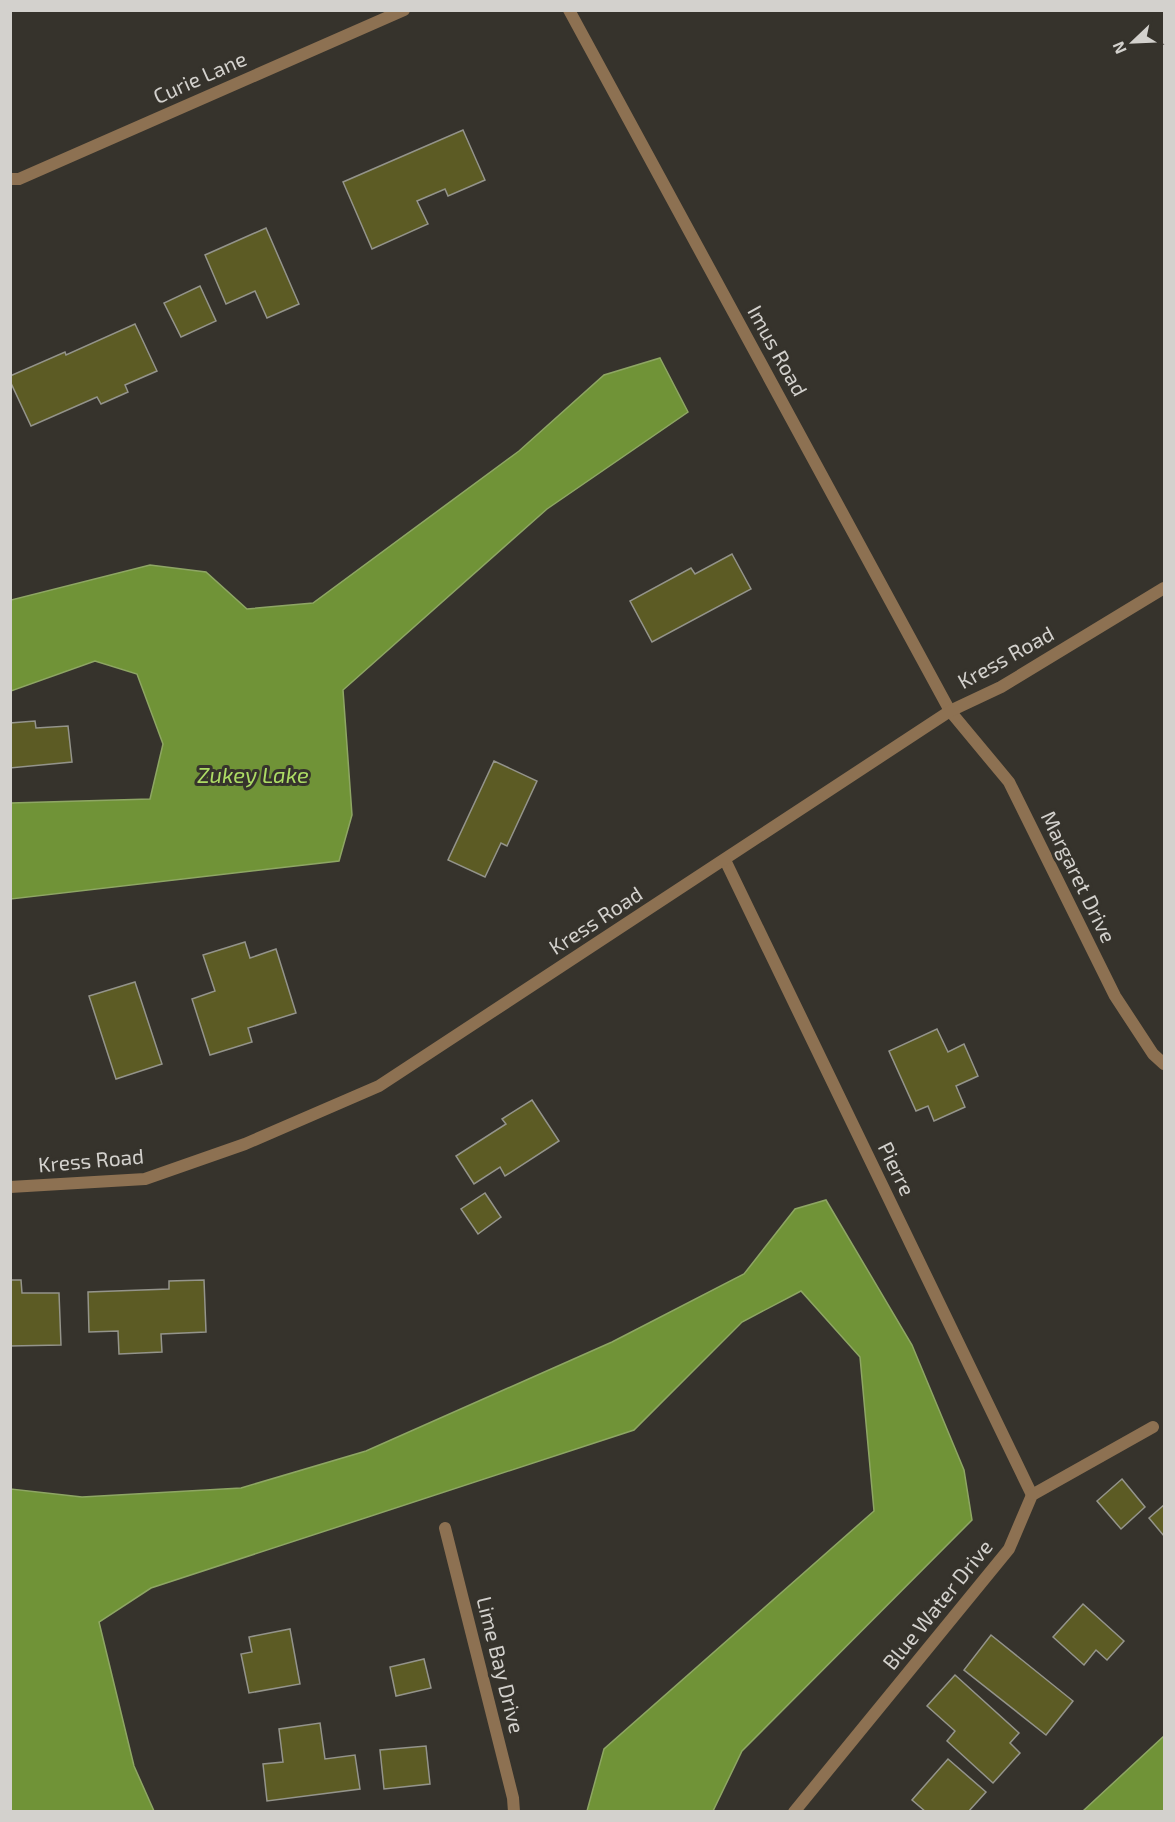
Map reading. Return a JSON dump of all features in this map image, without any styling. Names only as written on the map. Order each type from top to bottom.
[{"type":"street","name":"Curie Lane","points":[[10,179],[19,179],[404,10]]},
{"type":"street","name":"Imus Road","points":[[569,10],[950,711]]},
{"type":"street","name":"Kress Road","points":[[10,1187],[145,1179],[245,1144],[379,1086],[950,711],[1001,687],[1164,588]]},
{"type":"street","name":"Margaret Drive","points":[[950,711],[1009,782],[1115,996],[1153,1054],[1164,1064]]},
{"type":"street","name":"Pierre","points":[[724,860],[1032,1495]]},
{"type":"street","points":[[1032,1495],[1154,1427]]},
{"type":"street","name":"Blue Water Drive","points":[[794,1812],[1009,1549],[1032,1495]]},
{"type":"street","name":"Lime Bay Drive","points":[[445,1528],[513,1798],[514,1812]]},
{"type":"water","name":"Zukey Lake","points":[[660,358],[688,412],[547,509],[343,690],[352,815],[339,861],[11,899],[11,803],[150,799],[163,744],[137,674],[95,661],[11,691],[11,600],[150,565],[206,572],[247,609],[313,603],[519,451],[604,375]]},
{"type":"water","points":[[826,1200],[912,1345],[964,1470],[972,1520],[742,1751],[713,1811],[587,1811],[604,1749],[874,1511],[860,1357],[801,1291],[742,1322],[634,1430],[151,1588],[99,1622],[134,1766],[154,1811],[11,1811],[11,1489],[82,1497],[241,1488],[366,1451],[612,1342],[744,1274],[795,1209]]},
{"type":"water","points":[[1164,1736],[1164,1811],[1083,1811]]},
{"type":"building","points":[[463,130],[485,180],[448,196],[445,189],[417,201],[428,224],[372,249],[343,182]]},
{"type":"building","points":[[266,228],[299,304],[267,318],[255,291],[226,304],[205,255]]},
{"type":"building","points":[[200,286],[216,321],[181,337],[164,303]]},
{"type":"building","points":[[135,324],[157,371],[125,385],[128,392],[101,404],[97,397],[31,426],[10,381],[10,376],[65,352],[66,355]]},
{"type":"building","points":[[732,554],[751,589],[652,642],[630,601],[691,568],[695,574]]},
{"type":"building","points":[[35,721],[36,728],[68,726],[72,762],[10,768],[10,723]]},
{"type":"building","points":[[494,761],[537,781],[507,846],[501,843],[485,877],[448,860]]},
{"type":"building","points":[[245,942],[250,958],[276,949],[296,1013],[248,1028],[252,1042],[210,1055],[192,999],[215,991],[203,955]]},
{"type":"building","points":[[135,982],[162,1064],[116,1079],[89,996]]},
{"type":"building","points":[[937,1029],[948,1052],[964,1044],[978,1076],[956,1086],[965,1107],[934,1121],[928,1106],[916,1111],[889,1051]]},
{"type":"building","points":[[532,1100],[559,1141],[505,1176],[500,1167],[474,1184],[456,1156],[506,1124],[502,1119]]},
{"type":"building","points":[[485,1193],[501,1217],[478,1234],[461,1209]]},
{"type":"building","points":[[10,1280],[21,1280],[22,1293],[59,1293],[61,1345],[10,1346]]},
{"type":"building","points":[[204,1280],[206,1332],[161,1334],[162,1352],[119,1354],[118,1331],[89,1332],[88,1292],[169,1289],[169,1281]]},
{"type":"building","points":[[1122,1479],[1145,1507],[1121,1529],[1097,1501]]},
{"type":"building","points":[[1164,1505],[1164,1536],[1149,1518]]},
{"type":"building","points":[[1083,1604],[1124,1641],[1107,1660],[1096,1650],[1084,1665],[1053,1637]]},
{"type":"building","points":[[290,1629],[300,1684],[249,1693],[241,1654],[252,1652],[249,1637]]},
{"type":"building","points":[[991,1635],[1073,1701],[1046,1735],[964,1670]]},
{"type":"building","points":[[424,1659],[431,1688],[396,1696],[390,1667]]},
{"type":"building","points":[[955,1675],[1019,1733],[1010,1743],[1020,1753],[993,1783],[947,1741],[955,1731],[927,1706]]},
{"type":"building","points":[[320,1723],[325,1759],[355,1755],[360,1789],[267,1801],[263,1764],[283,1762],[279,1729]]},
{"type":"building","points":[[426,1746],[430,1784],[384,1789],[380,1750]]},
{"type":"building","points":[[948,1759],[986,1792],[968,1812],[926,1812],[912,1800]]}]
